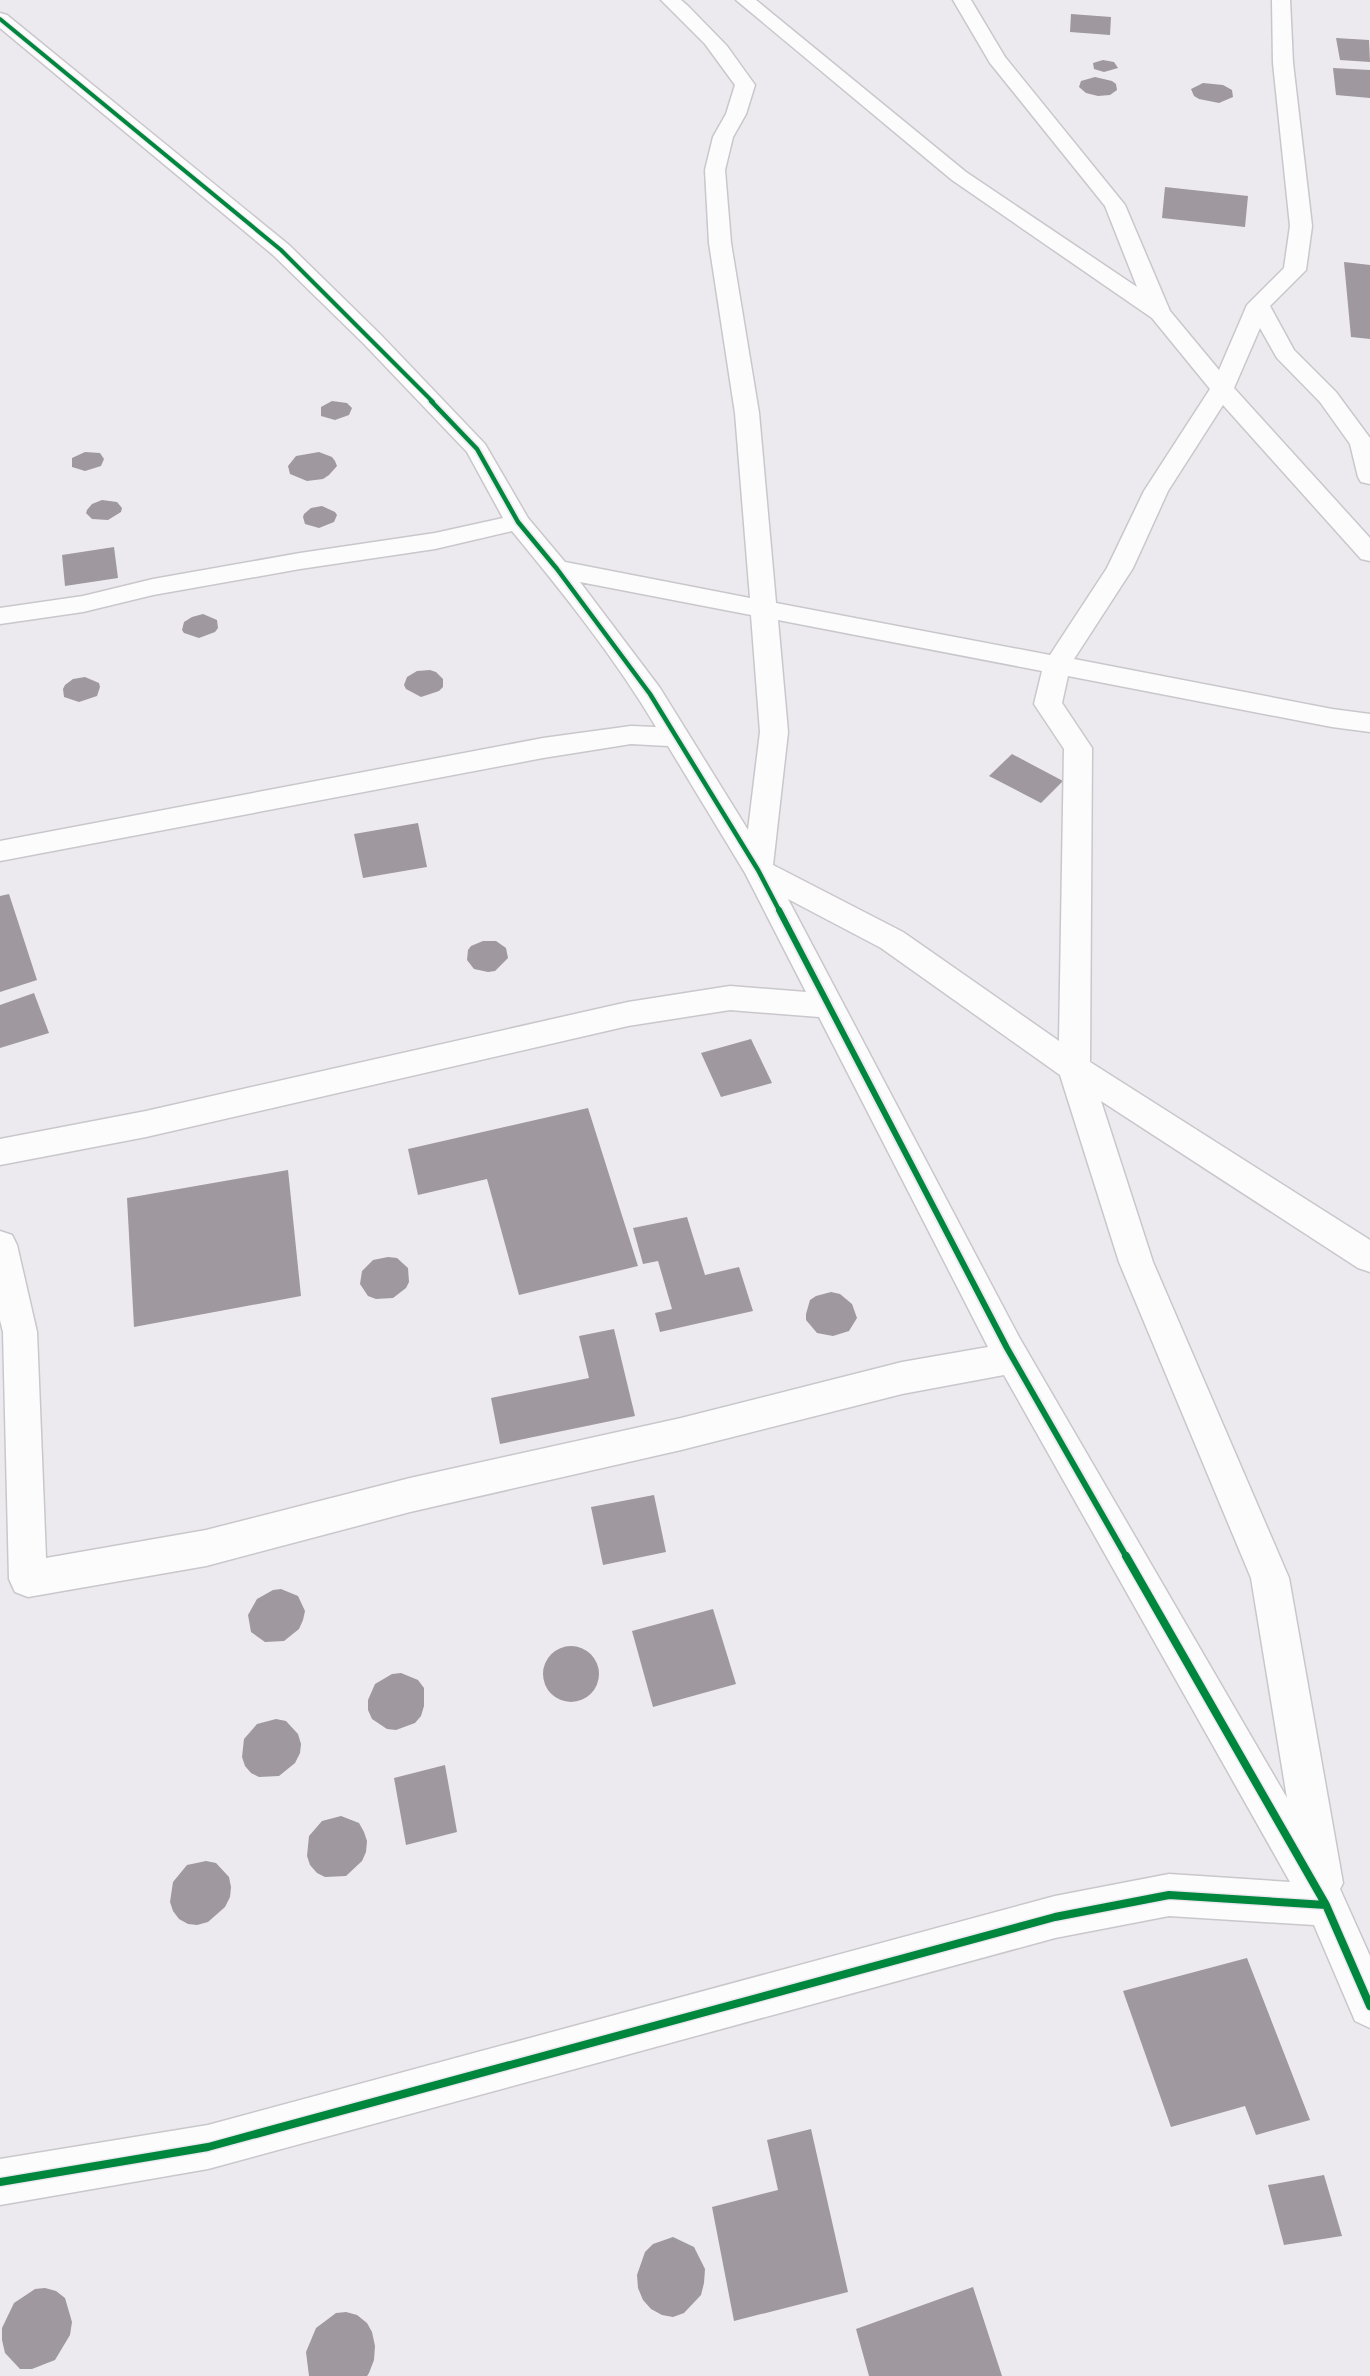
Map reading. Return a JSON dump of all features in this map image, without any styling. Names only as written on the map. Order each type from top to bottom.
[{"type":"street","points":[[670,0],[700,25],[722,50],[745,85],[736,114],[723,137],[715,170],[716,210],[747,413],[774,732],[758,870]]},
{"type":"street","points":[[746,0],[959,176],[1160,313]]},
{"type":"street","points":[[962,0],[997,59],[1114,205],[1160,313],[1222,389],[1370,553]]},
{"type":"street","points":[[1281,0],[1283,63],[1301,226],[1295,270],[1258,305],[1222,389],[1156,491],[1120,568],[1057,665],[1048,704],[1078,748],[1074,1068],[1136,1262],[1270,1578],[1326,1905]]},
{"type":"street","points":[[0,19],[281,250],[356,322],[477,449],[518,522],[650,694],[758,870],[1013,1359],[1326,1905],[1370,2006]]},
{"type":"street","points":[[1258,305],[1285,353],[1328,397],[1362,444],[1370,477]]},
{"type":"street","points":[[0,616],[83,604],[164,585],[435,541],[518,522]]},
{"type":"street","points":[[557,570],[1332,718],[1370,723]]},
{"type":"street","points":[[0,851],[543,748],[632,735],[676,737]]},
{"type":"street","points":[[758,870],[892,940],[1074,1068],[1370,1258]]},
{"type":"street","points":[[0,1152],[146,1124],[628,1014],[730,998],[829,1006]]},
{"type":"street","points":[[0,1245],[20,1332],[28,1579],[206,1548],[410,1495],[681,1434],[902,1378],[1013,1359]]},
{"type":"street","points":[[0,2182],[208,2147],[1055,1917],[1170,1895],[1326,1905]]},
{"type":"building","points":[[1071,14],[1111,17],[1110,35],[1070,32]]},
{"type":"building","points":[[1336,38],[1369,40],[1370,62],[1340,60]]},
{"type":"building","points":[[1103,60],[1114,62],[1118,68],[1104,72],[1094,69],[1093,63]]},
{"type":"building","points":[[1333,68],[1370,70],[1370,98],[1336,95]]},
{"type":"building","points":[[1095,77],[1112,81],[1116,84],[1117,90],[1110,95],[1098,96],[1086,93],[1079,87],[1081,81]]},
{"type":"building","points":[[1203,83],[1223,85],[1232,90],[1233,97],[1219,103],[1199,99],[1194,96],[1191,89]]},
{"type":"building","points":[[1165,187],[1248,196],[1245,227],[1162,218]]},
{"type":"building","points":[[1344,262],[1370,265],[1370,339],[1351,337]]},
{"type":"building","points":[[332,401],[347,403],[352,408],[349,415],[335,420],[321,416],[321,407]]},
{"type":"building","points":[[85,452],[100,453],[104,459],[101,466],[85,471],[72,467],[72,458]]},
{"type":"building","points":[[319,452],[332,457],[335,461],[337,466],[329,475],[323,479],[307,481],[290,474],[288,466],[296,456]]},
{"type":"building","points":[[102,500],[117,502],[122,508],[121,512],[108,520],[92,519],[86,513],[87,510],[92,504]]},
{"type":"building","points":[[322,506],[335,512],[337,515],[334,522],[319,528],[305,524],[304,514],[311,508]]},
{"type":"building","points":[[114,547],[118,578],[65,586],[62,555]]},
{"type":"building","points":[[203,614],[217,620],[218,628],[215,632],[199,638],[184,633],[182,630],[184,622]]},
{"type":"building","points":[[430,670],[443,679],[443,687],[439,691],[421,697],[406,689],[404,685],[407,677],[417,671]]},
{"type":"building","points":[[85,677],[99,683],[97,696],[79,702],[64,697],[65,685],[73,679]]},
{"type":"building","points":[[1012,754],[1063,781],[1041,803],[989,776]]},
{"type":"building","points":[[418,823],[427,867],[363,878],[354,834]]},
{"type":"building","points":[[9,894],[37,980],[0,992],[0,896]]},
{"type":"building","points":[[483,941],[496,941],[506,948],[508,958],[495,971],[474,969],[467,960],[471,946]]},
{"type":"building","points":[[34,993],[49,1033],[0,1048],[0,1005]]},
{"type":"building","points":[[751,1039],[772,1083],[721,1097],[701,1053]]},
{"type":"building","points":[[588,1108],[638,1266],[519,1295],[487,1179],[418,1195],[408,1149]]},
{"type":"building","points":[[288,1170],[301,1296],[134,1327],[127,1198]]},
{"type":"building","points":[[687,1217],[705,1275],[739,1267],[753,1311],[660,1332],[655,1313],[672,1309],[658,1261],[643,1264],[633,1228]]},
{"type":"building","points":[[397,1258],[408,1268],[409,1282],[406,1288],[393,1298],[376,1299],[368,1296],[360,1284],[362,1271],[373,1260]]},
{"type":"building","points":[[831,1292],[840,1294],[852,1304],[857,1318],[849,1331],[833,1336],[817,1333],[806,1320],[810,1300]]},
{"type":"building","points":[[614,1329],[635,1416],[500,1444],[491,1398],[589,1378],[579,1336]]},
{"type":"building","points":[[654,1495],[666,1552],[603,1565],[591,1507]]},
{"type":"building","points":[[281,1589],[298,1596],[305,1611],[303,1620],[299,1629],[284,1641],[265,1642],[251,1632],[248,1615],[257,1599],[273,1590]]},
{"type":"building","points":[[713,1609],[736,1684],[653,1707],[632,1631]]},
{"type":"building","points":[[571,1646],[582,1648],[591,1654],[597,1663],[599,1674],[597,1685],[591,1694],[582,1700],[571,1702],[560,1700],[551,1694],[545,1685],[543,1674],[545,1663],[551,1654],[560,1648]]},
{"type":"building","points":[[401,1673],[418,1680],[424,1688],[424,1706],[421,1716],[415,1723],[396,1730],[387,1729],[372,1719],[368,1710],[368,1700],[375,1684],[392,1674]]},
{"type":"building","points":[[276,1719],[286,1721],[298,1734],[301,1744],[300,1753],[295,1763],[279,1776],[259,1777],[245,1766],[242,1757],[244,1739],[257,1724]]},
{"type":"building","points":[[445,1765],[457,1832],[406,1845],[394,1778]]},
{"type":"building","points":[[341,1816],[359,1823],[367,1841],[366,1852],[362,1861],[346,1876],[325,1877],[317,1873],[310,1865],[307,1856],[309,1836],[322,1821]]},
{"type":"building","points":[[206,1861],[216,1863],[229,1877],[230,1897],[225,1907],[208,1922],[197,1925],[188,1924],[179,1919],[173,1911],[170,1902],[173,1882],[187,1865]]},
{"type":"building","points":[[1247,1958],[1310,2120],[1256,2135],[1245,2106],[1171,2127],[1123,1991]]},
{"type":"building","points":[[811,2129],[848,2292],[734,2321],[712,2207],[778,2190],[767,2140]]},
{"type":"building","points":[[1324,2175],[1342,2236],[1284,2245],[1268,2185]]},
{"type":"building","points":[[673,2237],[694,2247],[705,2269],[701,2295],[684,2313],[673,2317],[662,2315],[651,2309],[643,2300],[638,2288],[637,2275],[645,2252],[653,2244]]},
{"type":"building","points":[[973,2287],[1002,2376],[869,2376],[856,2329]]},
{"type":"building","points":[[45,2288],[56,2291],[65,2298],[72,2322],[70,2335],[55,2360],[32,2369],[20,2369],[5,2353],[2,2328],[14,2303],[35,2289]]},
{"type":"building","points":[[346,2312],[357,2315],[367,2323],[372,2332],[375,2346],[374,2360],[369,2373],[367,2376],[309,2376],[306,2352],[316,2328],[336,2313]]},
{"type":"cycle path","points":[[0,19],[281,250],[372,339],[477,449],[518,522],[557,569],[650,694],[758,870],[1007,1348],[1326,1905]]},
{"type":"cycle path","points":[[0,2182],[208,2147],[1055,1917],[1169,1895],[1326,1905],[1370,2006]]}]
